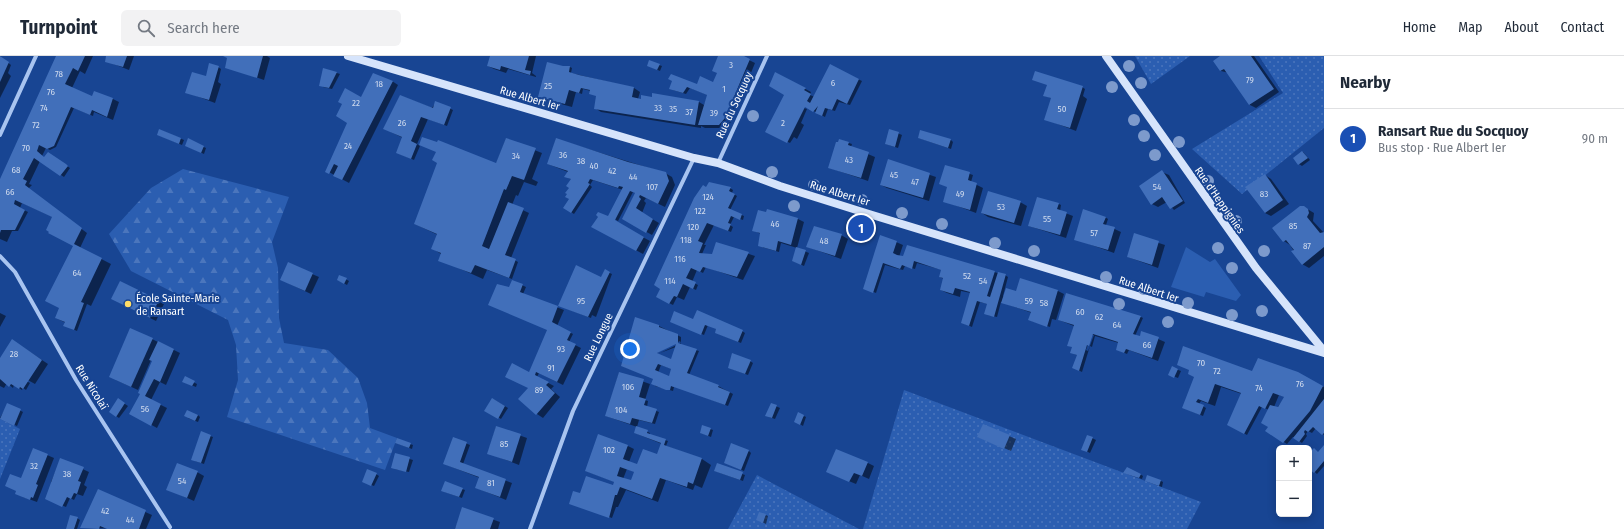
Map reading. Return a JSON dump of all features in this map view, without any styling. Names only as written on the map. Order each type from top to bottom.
[{"type":"street","points":[[0,134],[36,56]]},
{"type":"street","name":"Rue Albert Ier","points":[[348,56],[694,158],[718,163],[780,186],[869,214],[1324,352]]},
{"type":"street","name":"Rue du Socquoy","points":[[718,163],[767,56]]},
{"type":"street","name":"Rue d'Heppignies","points":[[1106,56],[1256,268],[1324,352]]},
{"type":"street","name":"Rue Longue","points":[[530,529],[573,411],[694,158]]},
{"type":"street","name":"Rue Nicolaï","points":[[0,256],[15,272],[76,380],[170,527]]},
{"type":"green space","points":[[1135,56],[1190,56],[1151,84]]},
{"type":"green space","points":[[1259,56],[1324,56],[1324,128],[1242,194],[1192,149],[1283,93]]},
{"type":"green space","points":[[183,169],[289,197],[272,242],[278,268],[279,318],[284,343],[328,350],[358,378],[367,403],[370,428],[397,438],[385,470],[227,417],[238,380],[236,345],[228,320],[131,271],[109,234],[151,188]]},
{"type":"green space","points":[[1186,247],[1210,262],[1215,259],[1241,295],[1236,301],[1206,292],[1204,297],[1171,287]]},
{"type":"green space","points":[[904,390],[1201,502],[1187,529],[863,529]]},
{"type":"green space","points":[[0,419],[20,429],[0,479]]},
{"type":"green space","points":[[757,475],[859,529],[728,529]]},
{"type":"building","points":[[0,56],[9,62],[0,82]]},
{"type":"building","points":[[56,56],[85,56],[78,71],[73,68],[65,84],[92,96],[94,91],[113,98],[107,117],[92,110],[90,115],[71,107],[54,146],[47,149],[39,145],[37,151],[44,157],[48,152],[68,166],[60,176],[34,158],[23,179],[27,181],[25,185],[82,228],[74,244],[102,258],[81,302],[84,303],[74,330],[63,326],[65,322],[55,318],[59,308],[45,301],[73,246],[48,233],[49,232],[46,230],[52,217],[15,200],[14,204],[25,210],[15,230],[1,230],[0,233],[0,179]]},
{"type":"building","points":[[106,56],[127,56],[123,67],[105,62]]},
{"type":"building","points":[[223,56],[263,56],[257,78],[225,68],[227,58]]},
{"type":"building","points":[[490,56],[529,56],[525,70],[531,71],[530,75],[501,66],[500,70],[487,66]]},
{"type":"building","points":[[718,56],[744,56],[750,59],[725,118],[719,125],[698,125],[707,95],[687,87],[683,93],[669,89],[672,81],[668,79],[671,74],[697,84],[700,76],[713,82],[717,73],[712,71]]},
{"type":"building","points":[[1220,56],[1251,56],[1274,89],[1249,105],[1224,69],[1220,71],[1213,61]]},
{"type":"building","points":[[649,60],[660,64],[657,70],[647,66]]},
{"type":"building","points":[[547,62],[570,66],[569,72],[579,75],[634,87],[632,97],[641,99],[641,95],[652,97],[652,93],[699,101],[695,125],[594,109],[596,96],[589,94],[590,90],[581,88],[579,93],[569,90],[565,104],[538,97]]},
{"type":"building","points":[[209,63],[219,66],[209,100],[185,93],[192,72],[206,76]]},
{"type":"building","points":[[830,64],[859,79],[847,104],[837,99],[832,110],[825,108],[822,116],[815,113],[818,106],[813,112],[805,107],[787,143],[765,132],[784,95],[769,86],[775,72],[806,88],[804,90],[811,94],[807,101],[810,103]]},
{"type":"building","points":[[323,68],[337,72],[329,88],[319,86]]},
{"type":"building","points":[[1035,71],[1083,86],[1070,128],[1044,120],[1051,98],[1043,96],[1047,85],[1032,80]]},
{"type":"building","points":[[373,73],[393,81],[342,180],[333,176],[338,166],[334,164],[329,174],[325,172],[347,123],[336,116],[342,104],[338,102],[345,88],[361,97]]},
{"type":"building","points":[[400,95],[433,108],[435,101],[451,107],[444,125],[421,117],[411,141],[417,144],[411,159],[396,153],[402,137],[383,129]]},
{"type":"building","points":[[159,129],[181,138],[179,144],[157,135]]},
{"type":"building","points":[[889,129],[899,132],[895,147],[885,144]]},
{"type":"building","points":[[920,130],[951,139],[948,148],[918,138]]},
{"type":"building","points":[[422,137],[437,142],[438,140],[496,163],[506,138],[536,148],[524,180],[512,176],[506,190],[504,189],[482,246],[489,249],[508,202],[524,208],[505,255],[516,259],[509,278],[475,265],[471,273],[438,261],[441,253],[431,249],[437,234],[414,224],[437,163],[432,160],[436,152],[419,145]]},
{"type":"building","points":[[188,138],[204,146],[201,153],[185,146]]},
{"type":"building","points":[[556,138],[628,162],[666,172],[669,181],[658,204],[640,195],[639,197],[641,199],[636,208],[653,219],[646,233],[622,219],[635,193],[630,191],[615,220],[644,237],[636,251],[591,227],[598,217],[596,215],[598,212],[608,216],[623,187],[619,186],[618,188],[590,179],[588,183],[590,184],[571,213],[563,208],[569,199],[565,197],[567,194],[565,193],[569,188],[566,186],[571,179],[564,177],[568,171],[547,164]]},
{"type":"building","points":[[839,139],[849,142],[848,145],[869,152],[861,178],[828,168],[836,142],[838,142]]},
{"type":"building","points":[[1302,151],[1308,158],[1298,165],[1293,158]]},
{"type":"building","points":[[888,159],[930,173],[923,198],[880,185]]},
{"type":"building","points":[[945,165],[970,172],[968,180],[977,183],[970,210],[943,202],[947,187],[939,184]]},
{"type":"building","points":[[1162,170],[1183,201],[1170,209],[1162,197],[1151,205],[1139,186]]},
{"type":"building","points":[[1265,174],[1283,200],[1265,213],[1245,187]]},
{"type":"building","points":[[709,182],[731,187],[729,191],[735,194],[728,208],[742,214],[740,220],[731,216],[728,223],[731,224],[728,231],[707,223],[698,241],[703,243],[699,253],[712,254],[716,242],[749,252],[737,277],[703,267],[700,272],[691,268],[686,278],[696,282],[693,289],[683,284],[677,297],[674,296],[669,304],[656,297],[660,289],[654,285],[694,198],[703,185],[706,187]]},
{"type":"building","points":[[988,191],[1021,201],[1014,223],[981,213]]},
{"type":"building","points":[[1037,197],[1059,203],[1057,209],[1067,212],[1060,235],[1028,226]]},
{"type":"building","points":[[1300,206],[1304,206],[1308,209],[1309,213],[1307,217],[1320,233],[1324,232],[1324,247],[1302,265],[1291,251],[1294,250],[1286,240],[1283,242],[1272,228]]},
{"type":"building","points":[[767,209],[798,218],[791,245],[778,241],[776,251],[758,246],[760,233],[752,231],[758,210],[766,212]]},
{"type":"building","points":[[1083,209],[1106,217],[1103,224],[1115,227],[1108,250],[1074,240]]},
{"type":"building","points":[[814,226],[842,234],[835,256],[806,247]]},
{"type":"building","points":[[1134,233],[1159,241],[1152,265],[1127,257]]},
{"type":"building","points":[[880,235],[897,241],[893,253],[897,255],[903,256],[907,245],[995,271],[987,296],[990,297],[998,272],[1006,274],[994,317],[984,314],[987,304],[977,301],[969,326],[961,323],[970,292],[955,288],[953,294],[940,290],[943,278],[939,277],[941,270],[914,261],[912,269],[902,265],[900,269],[883,263],[873,293],[863,289]]},
{"type":"building","points":[[796,247],[806,250],[801,265],[792,261]]},
{"type":"building","points":[[288,262],[313,273],[305,291],[280,280]]},
{"type":"building","points":[[576,265],[601,277],[605,269],[610,272],[588,317],[558,306]]},
{"type":"building","points":[[339,275],[347,278],[344,284],[337,280]]},
{"type":"building","points":[[1020,278],[1058,290],[1047,327],[1028,320],[1031,312],[1001,303],[1006,288],[1016,291]]},
{"type":"building","points":[[512,280],[523,284],[520,292],[558,306],[552,322],[571,332],[567,340],[576,344],[557,382],[536,372],[535,375],[549,382],[546,385],[555,393],[536,415],[518,399],[528,388],[505,377],[512,363],[529,372],[547,330],[488,305],[497,284],[509,287]]},
{"type":"building","points":[[120,281],[159,300],[150,318],[111,299]]},
{"type":"building","points":[[1066,293],[1141,316],[1133,334],[1140,336],[1141,331],[1159,337],[1152,358],[1126,349],[1124,353],[1116,350],[1118,342],[1093,334],[1089,346],[1087,345],[1079,371],[1072,368],[1077,355],[1070,353],[1072,347],[1067,346],[1074,325],[1058,320]]},
{"type":"building","points":[[697,310],[743,330],[738,342],[715,333],[716,329],[705,325],[701,335],[670,322],[674,311],[693,319]]},
{"type":"building","points":[[635,317],[659,325],[659,327],[678,334],[678,343],[697,349],[687,373],[719,385],[718,387],[730,392],[725,405],[671,386],[670,390],[666,390],[651,384],[653,379],[621,366]],"holes":[[[676,344],[671,359],[657,353]],[[658,364],[671,369],[669,376],[655,370]]]},
{"type":"building","points":[[130,328],[153,338],[131,387],[109,377]]},
{"type":"building","points":[[12,339],[42,360],[23,389],[20,387],[19,389],[11,384],[9,387],[0,379],[0,358]]},
{"type":"building","points":[[158,341],[174,349],[160,382],[154,379],[145,396],[161,404],[151,426],[129,414],[140,394],[138,393],[152,361],[149,360]]},
{"type":"building","points":[[1183,346],[1252,371],[1258,358],[1298,372],[1323,386],[1310,411],[1283,443],[1265,431],[1268,427],[1261,423],[1270,405],[1278,407],[1284,397],[1273,393],[1265,409],[1259,406],[1244,434],[1227,425],[1241,393],[1215,384],[1208,403],[1198,399],[1196,402],[1204,405],[1200,415],[1182,408],[1194,377],[1188,374],[1189,370],[1177,365]]},
{"type":"building","points":[[732,353],[751,360],[745,374],[728,368]]},
{"type":"building","points":[[1172,366],[1178,369],[1174,378],[1168,375]]},
{"type":"building","points":[[619,372],[644,379],[639,397],[646,399],[644,405],[657,409],[652,423],[632,418],[630,424],[605,416]]},
{"type":"building","points":[[185,376],[195,381],[192,386],[182,382]]},
{"type":"building","points":[[118,398],[125,403],[116,417],[109,412]]},
{"type":"building","points":[[492,398],[505,406],[498,419],[484,411]]},
{"type":"building","points":[[1324,399],[1324,433],[1322,435],[1313,427],[1308,432],[1305,430],[1305,434],[1299,442],[1293,438]]},
{"type":"building","points":[[7,403],[21,409],[14,426],[0,419]]},
{"type":"building","points":[[771,403],[777,405],[772,418],[765,416]]},
{"type":"building","points":[[187,410],[198,415],[195,421],[184,416]]},
{"type":"building","points":[[798,412],[804,415],[800,425],[794,422]]},
{"type":"building","points":[[983,424],[1010,435],[1004,449],[977,437]]},
{"type":"building","points":[[702,425],[711,428],[708,436],[700,433]]},
{"type":"building","points":[[496,426],[521,434],[512,462],[487,454]]},
{"type":"building","points":[[636,426],[648,430],[647,433],[666,439],[664,445],[702,458],[693,484],[688,482],[687,487],[660,478],[652,499],[620,487],[617,495],[615,495],[609,518],[569,504],[573,491],[580,493],[586,476],[613,485],[614,482],[585,471],[598,434],[628,445],[623,459],[637,464],[643,449],[657,454],[661,443],[634,433]],"holes":[[[620,467],[634,472],[631,480],[617,476]]]},
{"type":"building","points":[[201,431],[211,435],[201,463],[191,460]]},
{"type":"building","points":[[1087,435],[1093,437],[1087,452],[1081,450]]},
{"type":"building","points":[[453,437],[467,442],[460,462],[506,479],[500,497],[475,488],[479,477],[443,464]]},
{"type":"building","points":[[397,438],[411,443],[409,448],[395,443]]},
{"type":"building","points":[[731,443],[749,450],[741,470],[724,463]]},
{"type":"building","points":[[1324,445],[1324,461],[1314,473],[1312,471],[1312,450],[1314,448],[1318,452]]},
{"type":"building","points":[[33,448],[48,454],[36,484],[38,485],[33,498],[31,497],[30,500],[15,494],[16,491],[5,486],[10,474],[21,478]]},
{"type":"building","points":[[836,449],[868,462],[862,476],[854,473],[849,482],[826,472]]},
{"type":"building","points":[[395,453],[410,457],[406,472],[391,468]]},
{"type":"building","points":[[60,458],[84,467],[78,481],[81,482],[77,494],[74,493],[71,499],[67,497],[62,507],[45,499]]},
{"type":"building","points":[[177,463],[198,471],[187,498],[166,490]]},
{"type":"building","points":[[717,463],[743,472],[740,480],[714,471]]},
{"type":"building","points":[[1127,467],[1141,474],[1139,478],[1123,473]]},
{"type":"building","points":[[367,469],[377,473],[371,486],[362,482]]},
{"type":"building","points":[[1147,475],[1161,480],[1159,486],[1145,481]]},
{"type":"building","points":[[445,481],[463,488],[459,497],[441,491]]},
{"type":"building","points":[[98,489],[146,510],[139,529],[107,529],[100,526],[99,529],[80,528]]},
{"type":"building","points":[[462,507],[494,518],[490,529],[455,529]]},
{"type":"building","points":[[759,512],[766,514],[763,523],[756,520]]},
{"type":"building","points":[[70,515],[78,517],[74,529],[66,529]]},
{"type":"place","name":"Ransart Rue du Socquoy","points":[[861,228]]},
{"type":"place","name":"École Sainte-Marie de Ransart","points":[[128,304]]}]
